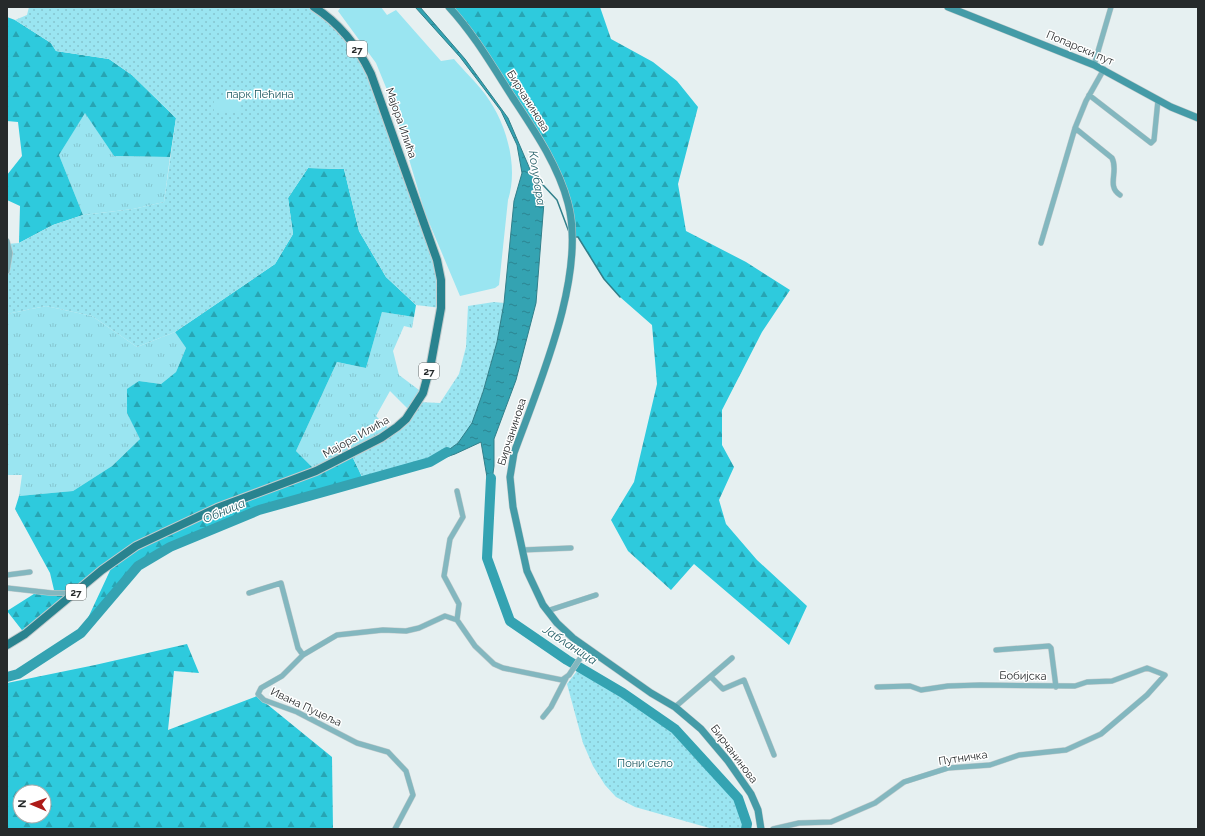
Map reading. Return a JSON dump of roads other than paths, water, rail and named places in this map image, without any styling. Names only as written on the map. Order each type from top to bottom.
[{"type":"main road","name":"Мајора Илића","points":[[7,645],[25,634],[114,561],[148,540],[227,503],[316,472],[386,435],[406,419],[423,393],[432,363],[441,313],[441,280],[437,260],[371,74],[361,55],[348,37],[328,17],[314,7]]},
{"type":"main road","name":"Бирчанинова","points":[[449,7],[468,30],[541,143],[563,188],[571,218],[572,246],[564,304],[552,344],[514,454],[511,469],[511,498],[529,576],[547,611],[566,632],[650,693],[675,707],[702,729],[728,761],[755,801],[761,827]]},
{"type":"main road","name":"Попарски пут","points":[[948,7],[1104,69],[1158,100],[1198,118]]},
{"type":"street","points":[[1094,65],[1111,7]]},
{"type":"street","points":[[1041,243],[1075,128],[1089,95],[1104,69]]},
{"type":"street","points":[[1089,95],[1151,143],[1154,142],[1158,100]]},
{"type":"street","points":[[1075,128],[1112,158],[1114,190],[1120,195]]},
{"type":"street","points":[[7,241],[10,253],[7,271]]},
{"type":"street","points":[[457,490],[463,517],[450,539],[445,562],[444,576],[459,604],[457,620],[476,646],[494,664],[503,668],[559,680],[567,676]]},
{"type":"street","points":[[522,550],[571,548]]},
{"type":"street","points":[[7,575],[30,572]]},
{"type":"street","points":[[249,593],[281,583],[298,648],[303,655]]},
{"type":"street","points":[[7,588],[52,593],[74,593]]},
{"type":"street","points":[[547,611],[596,595]]},
{"type":"street","name":"Ивана Пуцеља","points":[[395,829],[413,795],[406,771],[388,752],[357,743],[297,712],[264,700],[258,694],[261,688],[282,676],[303,655],[337,635],[419,628],[444,616],[457,620]]},
{"type":"street","points":[[996,650],[1049,646],[1051,648],[1056,686]]},
{"type":"street","points":[[543,717],[551,707],[567,676],[587,648]]},
{"type":"street","points":[[675,707],[732,658]]},
{"type":"street","name":"Бобијска","points":[[877,687],[910,686],[921,690],[948,686],[980,685],[1075,686],[1087,682],[1112,681],[1148,668],[1165,675]]},
{"type":"street","name":"Путничка","points":[[773,829],[799,823],[831,822],[875,803],[904,782],[948,768],[990,765],[1019,755],[1066,750],[1101,734],[1147,695],[1165,675]]},
{"type":"street","points":[[711,677],[723,689],[744,680],[774,755]]},
{"type":"water","points":[[415,7],[420,7],[465,59],[508,118],[544,202],[536,303],[516,380],[494,439],[494,466],[490,495],[481,442],[455,454],[432,462],[458,443],[472,423],[483,392],[497,342],[504,303],[514,201],[522,173],[517,145],[501,111],[460,57]]},
{"type":"waterway","name":"Колубара","points":[[530,171],[557,200],[569,232]]},
{"type":"waterway","points":[[573,237],[578,237],[604,279],[620,297]]},
{"type":"waterway","name":"Обница","points":[[7,677],[18,674],[81,633],[138,566],[170,547],[259,510],[430,462],[447,452]]},
{"type":"waterway","name":"Јабланица","points":[[491,478],[487,558],[510,621],[567,660],[623,693],[675,729],[738,798],[747,824],[746,829]]},
{"type":"park label","name":"парк Пећина","points":[[260,94]]},
{"type":"park label","name":"Пони село","points":[[645,763]]}]
